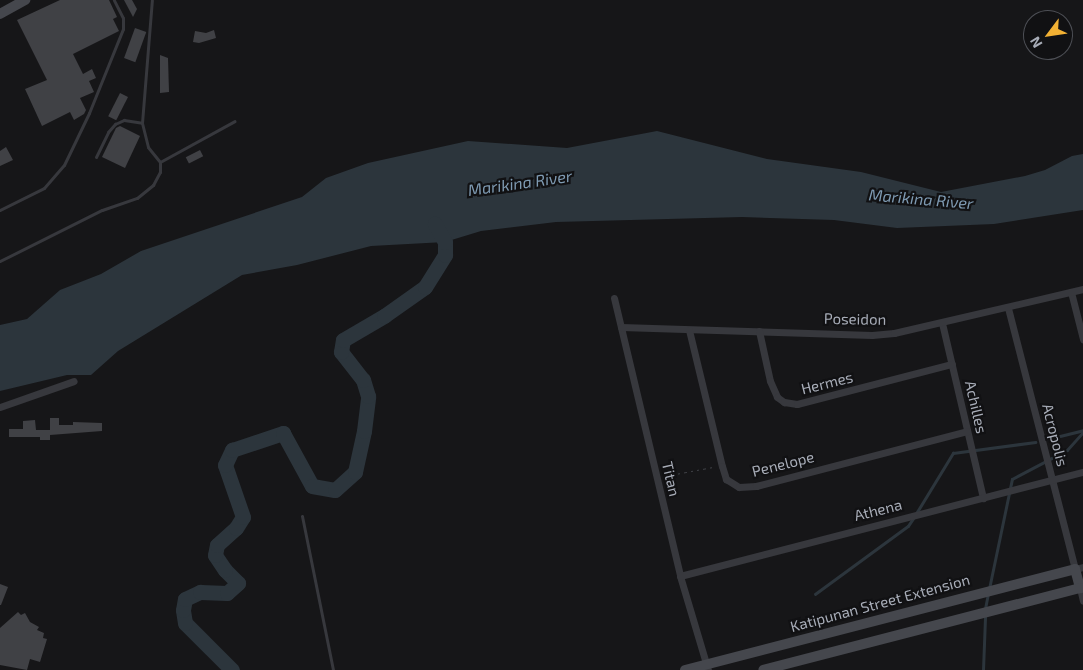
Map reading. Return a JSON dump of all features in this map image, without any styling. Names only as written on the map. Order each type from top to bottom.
[{"type":"street","points":[[1,11],[24,0]]},
{"type":"street","name":"Poseidon","points":[[621,327],[872,335],[894,333],[942,323],[1083,289]]},
{"type":"street","points":[[1071,292],[1083,339]]},
{"type":"street","name":"Titan","points":[[614,298],[680,576],[707,667]]},
{"type":"street","name":"Acropolis","points":[[1008,308],[1052,480],[1079,568]]},
{"type":"street","name":"Achilles","points":[[942,323],[982,498]]},
{"type":"street","name":"Penelope","points":[[689,330],[722,466],[726,479],[731,483],[743,487],[756,486],[967,432]]},
{"type":"street","name":"Hermes","points":[[759,331],[770,381],[776,397],[784,402],[797,404],[952,364]]},
{"type":"street","points":[[0,407],[74,381]]},
{"type":"street","name":"Athena","points":[[680,576],[1083,472]]},
{"type":"street","points":[[1079,568],[1083,601]]},
{"type":"street","name":"Katipunan Street Extension","points":[[685,670],[707,667],[1079,568]]},
{"type":"street","points":[[763,670],[1081,588]]},
{"type":"lane","points":[[0,210],[44,188],[64,165],[89,113],[123,29],[123,18],[114,0]]},
{"type":"lane","points":[[0,261],[102,210],[137,198],[153,185],[160,172],[160,162],[148,146],[142,123],[152,0]]},
{"type":"lane","points":[[96,157],[108,132],[115,124],[124,120],[142,123]]},
{"type":"lane","points":[[160,162],[235,121]]},
{"type":"lane","points":[[302,516],[333,670]]},
{"type":"path","points":[[657,478],[722,466]]},
{"type":"water","name":"Marikina River","points":[[657,131],[767,159],[861,172],[941,192],[1025,176],[1045,170],[1072,156],[1083,154],[1083,210],[994,224],[897,228],[834,220],[742,217],[556,222],[481,231],[445,242],[371,246],[297,265],[242,275],[118,351],[91,375],[67,375],[0,391],[0,325],[27,319],[60,290],[101,274],[141,251],[302,197],[326,178],[368,163],[468,141],[567,148]]},
{"type":"building","points":[[60,0],[109,0],[117,17],[113,19],[119,31],[73,54],[83,74],[92,69],[96,78],[89,81],[94,92],[80,98],[86,110],[84,114],[74,120],[70,112],[42,126],[25,89],[47,80],[17,20]]},
{"type":"building","points":[[124,0],[132,0],[137,9],[133,17]]},
{"type":"building","points":[[135,28],[146,32],[135,62],[124,58]]},
{"type":"building","points":[[214,30],[216,38],[199,43],[193,42],[195,31],[206,33]]},
{"type":"building","points":[[160,55],[168,58],[169,92],[160,93]]},
{"type":"building","points":[[120,93],[128,97],[116,120],[108,116]]},
{"type":"building","points":[[120,126],[140,136],[125,168],[102,157],[116,128]]},
{"type":"building","points":[[6,147],[13,160],[0,166],[0,151]]},
{"type":"building","points":[[200,150],[203,156],[189,164],[186,157]]},
{"type":"building","points":[[50,418],[59,418],[59,425],[73,425],[73,422],[102,423],[102,431],[50,435]]},
{"type":"building","points":[[35,420],[36,430],[50,430],[50,440],[40,440],[40,437],[9,437],[9,429],[23,429],[23,421]]},
{"type":"building","points":[[0,584],[8,587],[1,605],[0,605]]},
{"type":"building","points":[[18,612],[21,615],[25,613],[30,622],[39,627],[37,630],[44,633],[43,638],[47,639],[40,662],[30,659],[27,670],[0,665],[0,628]]},
{"type":"waterway","points":[[232,670],[185,623],[183,610],[185,599],[200,592],[227,593],[238,583],[225,570],[215,555],[217,545],[236,528],[243,517],[225,465],[232,450],[283,433],[312,486],[335,490],[355,472],[364,431],[368,396],[363,380],[341,352],[343,340],[384,316],[425,287],[445,255],[445,242],[435,224]]},
{"type":"waterway","points":[[1048,439],[1083,430]]},
{"type":"waterway","points":[[989,589],[1012,479],[1067,450],[1083,432]]},
{"type":"waterway","points":[[917,512],[953,453],[1035,442]]},
{"type":"waterway","points":[[815,594],[908,526],[914,517]]},
{"type":"waterway","points":[[985,609],[988,594]]},
{"type":"waterway","points":[[983,670],[985,617]]}]
